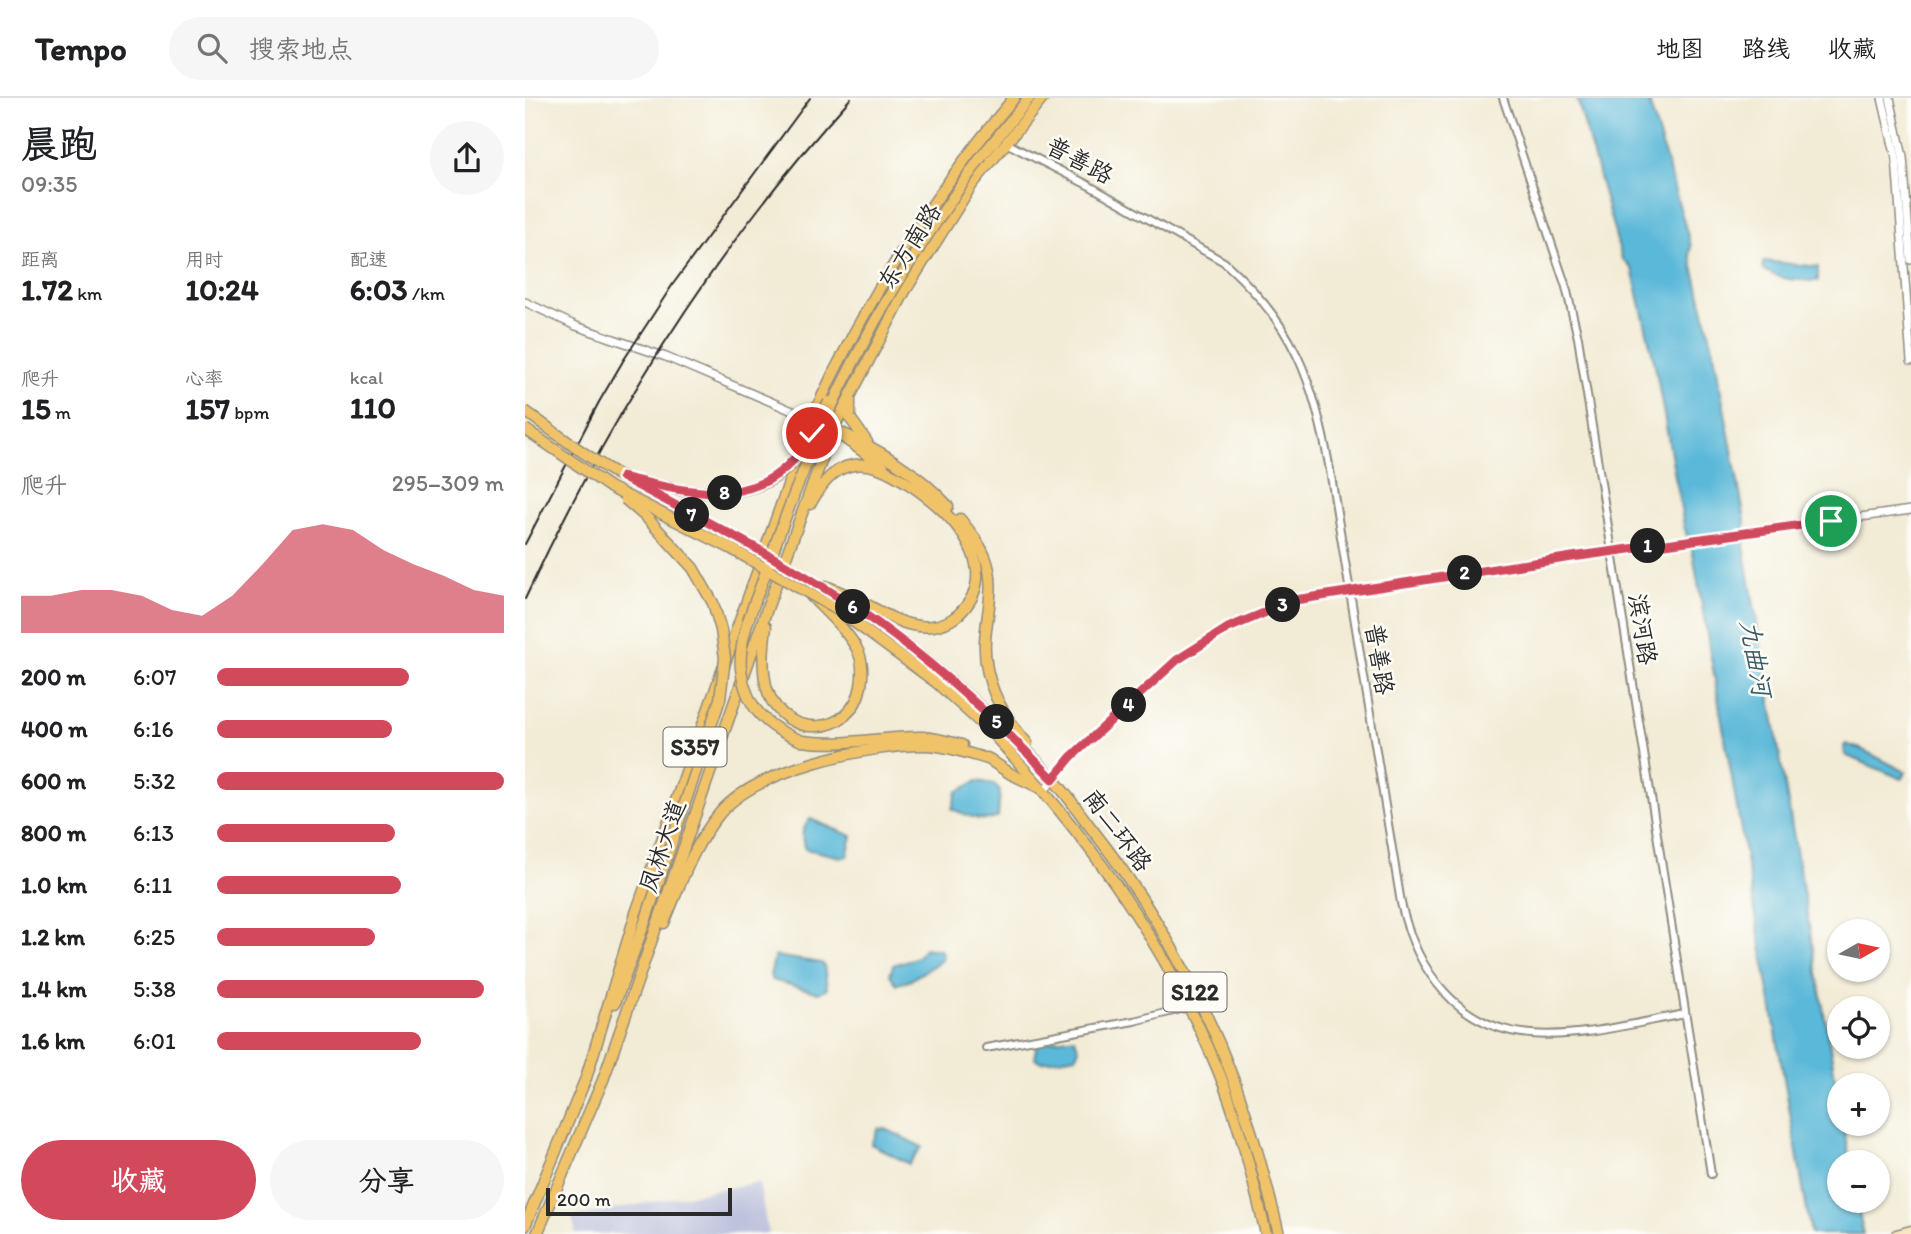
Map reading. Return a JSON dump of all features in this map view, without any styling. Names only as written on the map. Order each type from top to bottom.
[{"type":"main road","name":"东方南路","points":[[812,418],[836,366],[891,271],[953,175],[1014,98]]},
{"type":"main road","points":[[622,477],[706,493],[731,493],[757,487],[775,477],[803,450],[928,234],[982,156],[1029,98]]},
{"type":"main road","name":"东方南路","points":[[832,429],[905,291],[971,186],[1043,98]]},
{"type":"main road","points":[[863,344],[791,500],[743,639],[741,667],[747,694],[756,711],[782,733],[801,741],[820,744],[889,742],[926,737],[965,746],[1011,774],[1045,790]]},
{"type":"main road","points":[[849,395],[850,418],[857,431],[870,445],[931,488],[981,546],[990,572],[985,637],[988,678],[1000,706],[1053,779]]},
{"type":"main road","name":"南二环路","points":[[525,411],[622,477],[809,580],[876,622],[945,675],[1000,724],[1053,779],[1126,874],[1173,948],[1234,1081],[1279,1234]]},
{"type":"main road","name":"凤林大道","points":[[525,1226],[586,1078],[636,913],[812,418]]},
{"type":"main road","name":"南二环路","points":[[525,429],[611,488],[732,549],[869,631],[927,676],[994,735],[1045,790],[1090,846],[1140,918],[1177,981],[1224,1086],[1266,1234]]},
{"type":"main road","name":"凤林大道","points":[[537,1234],[603,1080],[832,429]]},
{"type":"main road","points":[[832,429],[870,445]]},
{"type":"main road","points":[[809,580],[898,620],[918,626],[936,626],[953,620],[965,608],[974,593],[978,576],[974,555],[960,528],[937,503],[832,429]]},
{"type":"main road","points":[[800,519],[825,480],[843,468],[857,465],[878,467],[893,474]]},
{"type":"main road","points":[[586,1078],[646,919],[720,699],[725,658],[713,603],[693,568],[647,518],[611,488]]},
{"type":"main road","points":[[769,603],[764,642],[768,692],[779,710],[793,722],[823,726],[837,722],[849,712],[859,698],[863,673],[858,651],[842,628],[809,593]]},
{"type":"main road","points":[[603,1080],[683,878],[700,841],[721,811],[757,785],[797,768],[889,742]]},
{"type":"main road","points":[[1236,1123],[1247,1118]]},
{"type":"main road","points":[[1896,1234],[1911,1230]]},
{"type":"street","name":"滨河路","points":[[1503,98],[1566,287],[1578,338],[1711,1174]]},
{"type":"street","points":[[1882,98],[1903,157],[1911,361]]},
{"type":"street","points":[[1890,98],[1903,157],[1911,260]]},
{"type":"street","name":"普善路","points":[[1006,143],[1088,185],[1212,255],[1243,279],[1264,303],[1300,359],[1319,411],[1407,931],[1433,979],[1455,1003],[1478,1017],[1505,1030],[1530,1034],[1586,1031],[1685,1014]]},
{"type":"street","points":[[525,302],[576,326],[666,357],[812,418],[832,429]]},
{"type":"street","points":[[1045,790],[1071,757],[1177,660],[1228,628],[1295,600],[1681,541],[1911,510]]},
{"type":"street","points":[[986,1048],[1134,1021],[1189,1007]]},
{"type":"shaded area","points":[[759,1182],[768,1234],[576,1234],[572,1217]]},
{"type":"water","name":"九曲河","points":[[1577,98],[1648,98],[1691,246],[1690,254],[1713,348],[1745,520],[1744,547],[1827,1030],[1827,1059],[1832,1059],[1834,1073],[1827,1073],[1827,1136],[1845,1136],[1848,1150],[1827,1150],[1827,1213],[1859,1213],[1863,1234],[1811,1234],[1693,554],[1684,526],[1655,365],[1632,269],[1622,259]]},
{"type":"water","points":[[1764,261],[1818,267],[1818,281],[1776,276],[1763,269]]},
{"type":"water","points":[[1846,744],[1906,772],[1902,779],[1845,755]]},
{"type":"water","points":[[977,781],[994,784],[1000,791],[998,817],[986,820],[952,809],[957,792]]},
{"type":"water","points":[[810,819],[852,836],[847,856],[805,849],[803,833]]},
{"type":"water","points":[[924,948],[940,950],[942,960],[909,981],[897,984],[890,975],[893,965],[918,957]]},
{"type":"water","points":[[775,956],[821,963],[824,965],[827,988],[819,993],[772,980],[770,975]]},
{"type":"water","points":[[1074,1037],[1079,1048],[1076,1056],[1041,1062],[1034,1058],[1037,1043]]},
{"type":"water","points":[[879,1128],[922,1147],[909,1164],[871,1144]]},
{"type":"railway","points":[[525,544],[623,361],[673,284],[810,98]]},
{"type":"railway","points":[[525,599],[592,465],[669,336],[755,214],[851,98]]},
{"type":"route","points":[[812,433],[803,450],[790,465],[757,487],[731,493],[706,493],[622,477],[738,539],[876,622],[945,675],[1000,724],[1053,779],[1071,757],[1177,660],[1228,628],[1295,600],[1572,557],[1831,521]]}]
